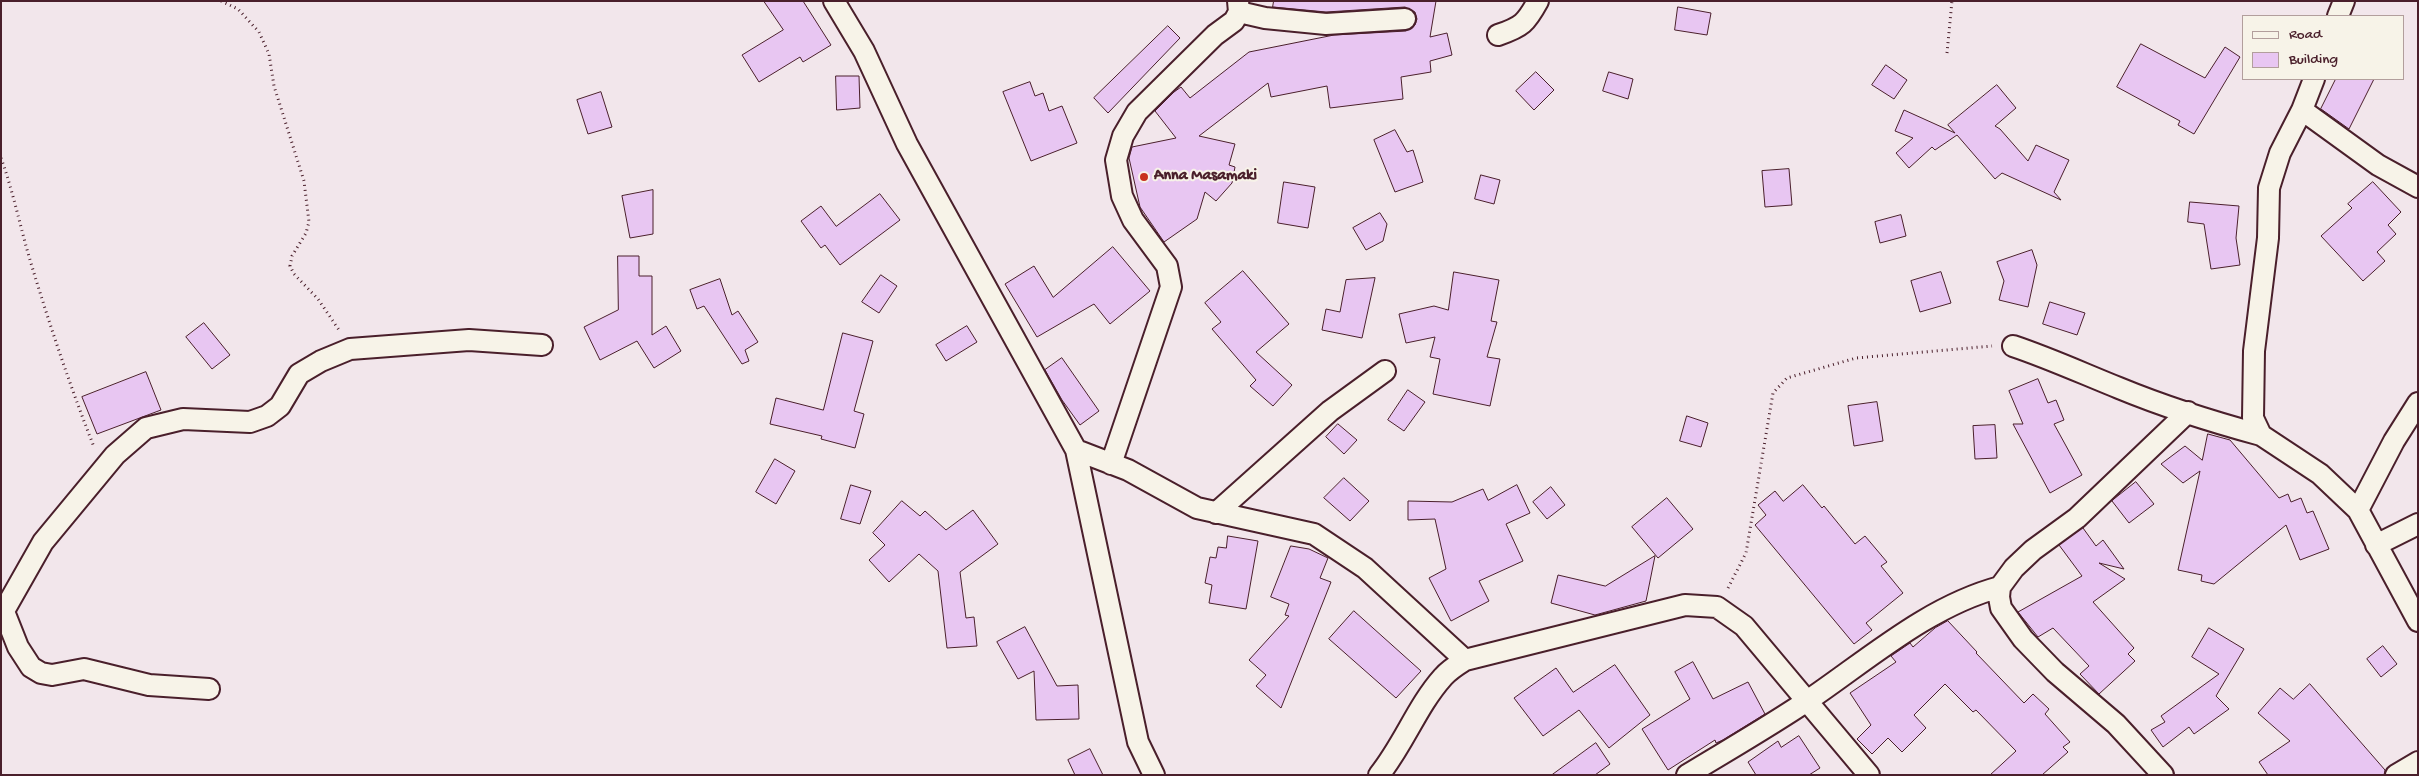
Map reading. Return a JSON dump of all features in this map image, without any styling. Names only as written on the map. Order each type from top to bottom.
[{"type":"street","points":[[834,1],[864,51],[907,144],[1076,450],[1138,742],[1154,775]]},
{"type":"street","points":[[1498,35],[1518,28],[1525,22],[1538,1]]},
{"type":"street","points":[[2338,15],[2344,1]]},
{"type":"street","points":[[1111,464],[1171,287],[1167,266],[1133,220],[1122,196],[1116,160],[1123,136],[1137,112],[1215,35],[1234,21],[1238,6],[1265,18],[1326,24],[1405,19]]},
{"type":"street","points":[[2261,435],[2253,418],[2251,395],[2254,351],[2268,238],[2269,188],[2280,153],[2302,110],[2314,80]]},
{"type":"street","points":[[2302,110],[2378,165],[2418,187]]},
{"type":"street","points":[[209,688],[149,685],[84,670],[52,675],[41,673],[31,668],[18,647],[2,610],[43,542],[115,455],[146,428],[183,419],[250,422],[267,416],[280,406],[300,374],[321,361],[350,349],[469,340],[542,345]]},
{"type":"street","points":[[2013,346],[2059,362],[2121,389],[2261,435],[2320,474],[2358,510],[2418,621]]},
{"type":"street","points":[[1216,513],[1330,411],[1385,371]]},
{"type":"street","points":[[2358,510],[2390,448],[2418,403]]},
{"type":"street","points":[[2163,775],[2116,724],[2055,672],[2023,639],[2001,608],[1999,597],[2000,587],[2014,568],[2033,550],[2076,518],[2188,412]]},
{"type":"street","points":[[1076,450],[1128,470],[1197,508],[1314,534],[1365,568],[1464,660]]},
{"type":"street","points":[[2376,545],[2418,524]]},
{"type":"street","points":[[1687,775],[1808,700],[1896,639],[1952,605],[1971,595],[2000,587]]},
{"type":"street","points":[[1379,775],[1393,758],[1430,691],[1444,675],[1464,660],[1685,605],[1717,608],[1744,626],[1869,775]]},
{"type":"street","points":[[2396,775],[2418,762]]},
{"type":"path","points":[[221,1],[238,9],[254,26],[269,54],[274,86],[304,182],[309,222],[306,233],[292,256],[290,266],[294,274],[318,299],[350,349]]},
{"type":"path","points":[[1946,53],[1952,1]]},
{"type":"path","points":[[1,158],[11,185],[30,259],[70,387],[102,469]]},
{"type":"path","points":[[1717,608],[1746,554],[1763,458],[1769,409],[1773,393],[1787,378],[1856,358],[1984,346],[2013,346]]},
{"type":"building","points":[[764,1],[803,1],[831,45],[803,62],[800,57],[759,82],[742,55],[783,30]]},
{"type":"building","points":[[1274,1],[1436,1],[1430,37],[1447,33],[1452,55],[1430,61],[1431,72],[1401,77],[1403,99],[1330,108],[1327,86],[1271,97],[1268,83],[1199,136],[1235,144],[1229,165],[1235,167],[1232,183],[1216,201],[1205,192],[1197,219],[1164,242],[1140,207],[1129,158],[1132,147],[1176,138],[1155,111],[1174,92],[1181,87],[1190,98],[1249,52],[1334,35],[1406,31],[1415,25],[1417,19],[1415,12],[1405,7],[1326,12],[1273,7]]},
{"type":"building","points":[[1678,7],[1711,13],[1707,35],[1675,30]]},
{"type":"building","points":[[1168,26],[1180,38],[1108,113],[1094,98]]},
{"type":"building","points":[[2141,44],[2205,78],[2225,47],[2240,57],[2194,134],[2178,125],[2180,121],[2117,87]]},
{"type":"building","points":[[1886,65],[1907,80],[1894,99],[1872,85]]},
{"type":"building","points":[[1536,72],[1554,90],[1534,110],[1516,91]]},
{"type":"building","points":[[1609,72],[1633,79],[1628,99],[1603,91]]},
{"type":"building","points":[[836,76],[859,76],[860,108],[837,110]]},
{"type":"building","points":[[2336,80],[2374,80],[2349,129],[2321,109]]},
{"type":"building","points":[[1030,82],[1035,96],[1043,93],[1049,111],[1062,106],[1077,143],[1031,161],[1003,92]]},
{"type":"building","points":[[1997,85],[2016,108],[1995,126],[2000,129],[2028,161],[2036,145],[2069,160],[2054,192],[2061,200],[2002,173],[1995,179],[1957,135],[1935,150],[1932,147],[1909,168],[1896,153],[1913,138],[1895,131],[1904,110],[1955,133],[1948,125]]},
{"type":"building","points":[[601,92],[612,127],[588,134],[577,100]]},
{"type":"building","points":[[1395,130],[1407,152],[1413,150],[1423,182],[1395,192],[1374,140]]},
{"type":"building","points":[[1789,169],[1792,205],[1765,207],[1762,171]]},
{"type":"building","points":[[1481,175],[1500,180],[1494,204],[1475,199]]},
{"type":"building","points":[[1284,182],[1315,187],[1308,228],[1278,223]]},
{"type":"building","points":[[2373,182],[2401,212],[2388,225],[2396,234],[2377,252],[2385,261],[2363,281],[2321,236],[2352,208],[2348,204]]},
{"type":"building","points":[[653,190],[653,234],[630,238],[622,196]]},
{"type":"building","points":[[880,194],[900,220],[840,265],[825,245],[821,248],[801,221],[821,206],[836,226]]},
{"type":"building","points":[[2190,202],[2239,206],[2236,238],[2240,265],[2211,269],[2204,224],[2188,222]]},
{"type":"building","points":[[1380,213],[1387,224],[1383,241],[1366,250],[1353,228]]},
{"type":"building","points":[[1901,215],[1906,236],[1880,243],[1875,222]]},
{"type":"building","points":[[1113,247],[1150,291],[1110,324],[1094,304],[1037,337],[1005,284],[1034,266],[1053,297]]},
{"type":"building","points":[[2032,250],[2037,265],[2028,307],[1999,300],[2004,281],[1997,262]]},
{"type":"building","points":[[618,256],[639,256],[639,276],[652,276],[652,335],[666,326],[681,351],[654,368],[637,341],[600,360],[584,327],[618,310]]},
{"type":"building","points":[[1243,271],[1289,324],[1256,352],[1292,385],[1273,406],[1250,386],[1256,380],[1212,329],[1221,322],[1205,303]]},
{"type":"building","points":[[1454,272],[1499,280],[1491,321],[1497,322],[1487,357],[1500,359],[1490,406],[1433,394],[1440,359],[1430,357],[1435,337],[1406,343],[1399,314],[1434,306],[1448,310]]},
{"type":"building","points":[[1941,272],[1951,303],[1920,312],[1911,281]]},
{"type":"building","points":[[881,275],[897,286],[879,313],[862,302]]},
{"type":"building","points":[[1375,278],[1362,338],[1322,330],[1326,309],[1340,312],[1346,280]]},
{"type":"building","points":[[720,279],[732,315],[738,311],[758,342],[745,350],[749,361],[742,364],[704,306],[697,309],[690,290]]},
{"type":"building","points":[[2050,302],[2085,313],[2077,335],[2043,324]]},
{"type":"building","points":[[204,323],[230,355],[212,369],[186,337]]},
{"type":"building","points":[[967,326],[977,342],[946,361],[936,345]]},
{"type":"building","points":[[843,333],[873,341],[854,411],[864,414],[855,448],[821,439],[822,436],[770,424],[776,398],[823,410]]},
{"type":"building","points":[[1062,358],[1099,411],[1080,425],[1062,400],[1045,370]]},
{"type":"building","points":[[146,372],[161,410],[97,434],[82,397]]},
{"type":"building","points":[[2038,379],[2048,403],[2056,400],[2064,420],[2054,424],[2082,475],[2050,493],[2013,424],[2023,424],[2009,391]]},
{"type":"building","points":[[1408,390],[1425,402],[1404,431],[1388,420]]},
{"type":"building","points":[[1877,402],[1883,441],[1854,446],[1848,406]]},
{"type":"building","points":[[1687,416],[1708,423],[1701,447],[1680,441]]},
{"type":"building","points":[[1338,424],[1357,440],[1344,454],[1326,437]]},
{"type":"building","points":[[1995,425],[1997,458],[1975,459],[1973,426]]},
{"type":"building","points":[[2208,434],[2230,440],[2279,498],[2288,494],[2291,502],[2301,498],[2307,513],[2313,511],[2329,549],[2300,560],[2286,525],[2214,584],[2201,581],[2202,575],[2178,570],[2200,471],[2183,483],[2161,464],[2185,446],[2202,460]]},
{"type":"building","points":[[775,459],[795,471],[776,504],[756,492]]},
{"type":"building","points":[[1344,478],[1369,501],[1350,521],[1324,498]]},
{"type":"building","points":[[2136,482],[2154,504],[2129,523],[2112,501]]},
{"type":"building","points":[[851,485],[871,491],[860,524],[841,519]]},
{"type":"building","points":[[1517,485],[1530,513],[1506,524],[1523,561],[1479,581],[1489,601],[1451,621],[1429,578],[1446,569],[1435,519],[1408,520],[1408,501],[1452,502],[1483,489],[1488,500]]},
{"type":"building","points":[[1803,485],[1822,508],[1824,506],[1855,544],[1865,536],[1887,562],[1881,566],[1903,593],[1866,623],[1872,630],[1854,644],[1755,525],[1766,515],[1758,505],[1775,491],[1783,501]]},
{"type":"building","points":[[1551,487],[1565,505],[1547,519],[1533,502]]},
{"type":"building","points":[[1667,498],[1693,529],[1658,558],[1632,527]]},
{"type":"building","points":[[902,501],[920,516],[925,511],[946,530],[973,510],[998,544],[960,572],[966,618],[974,617],[977,646],[947,648],[938,571],[919,554],[889,582],[869,560],[885,545],[873,533]]},
{"type":"building","points":[[2083,528],[2096,546],[2103,540],[2124,569],[2099,563],[2125,579],[2093,602],[2134,648],[2128,654],[2135,661],[2099,694],[2080,674],[2089,666],[2053,628],[2038,637],[2018,612],[2082,576],[2059,545]]},
{"type":"building","points":[[1228,536],[1258,541],[1246,609],[1209,603],[1212,585],[1205,583],[1210,557],[1216,558],[1218,547],[1226,548]]},
{"type":"building","points":[[1291,546],[1309,549],[1328,558],[1320,578],[1331,582],[1281,708],[1256,686],[1266,675],[1249,660],[1289,616],[1285,615],[1289,604],[1271,597]]},
{"type":"building","points":[[1655,556],[1646,601],[1595,615],[1551,603],[1558,575],[1605,586]]},
{"type":"building","points":[[1354,611],[1421,671],[1396,698],[1329,639]]},
{"type":"building","points":[[1948,621],[2024,703],[2033,694],[2049,709],[2045,714],[2070,742],[2063,747],[2068,752],[2042,775],[1990,775],[2016,751],[1976,710],[1973,712],[1945,684],[1914,715],[1926,728],[1902,752],[1888,738],[1872,754],[1857,739],[1871,725],[1850,693],[1896,662],[1891,656],[1910,643],[1913,647],[1935,628]]},
{"type":"building","points":[[1025,627],[1057,686],[1078,685],[1079,719],[1036,720],[1034,671],[1018,679],[997,642]]},
{"type":"building","points":[[2209,628],[2244,649],[2216,696],[2229,709],[2194,734],[2189,727],[2163,747],[2151,730],[2165,722],[2161,716],[2219,674],[2192,657]]},
{"type":"building","points":[[2383,646],[2397,664],[2381,677],[2367,659]]},
{"type":"building","points":[[1693,662],[1713,699],[1748,682],[1765,714],[1723,740],[1716,743],[1715,740],[1668,770],[1642,729],[1690,699],[1675,672]]},
{"type":"building","points":[[1615,665],[1650,715],[1609,748],[1579,710],[1543,736],[1514,698],[1556,668],[1573,692]]},
{"type":"building","points":[[2310,684],[2385,770],[2384,775],[2268,775],[2259,762],[2290,741],[2258,713],[2280,688],[2293,699]]},
{"type":"building","points":[[1799,736],[1820,768],[1809,775],[1756,775],[1748,762],[1778,741],[1781,747]]},
{"type":"building","points":[[1596,743],[1610,764],[1595,775],[1552,775]]},
{"type":"building","points":[[1090,749],[1103,775],[1075,775],[1068,760]]},
{"type":"place","name":"Anna Masamaki","points":[[1144,177]]}]
